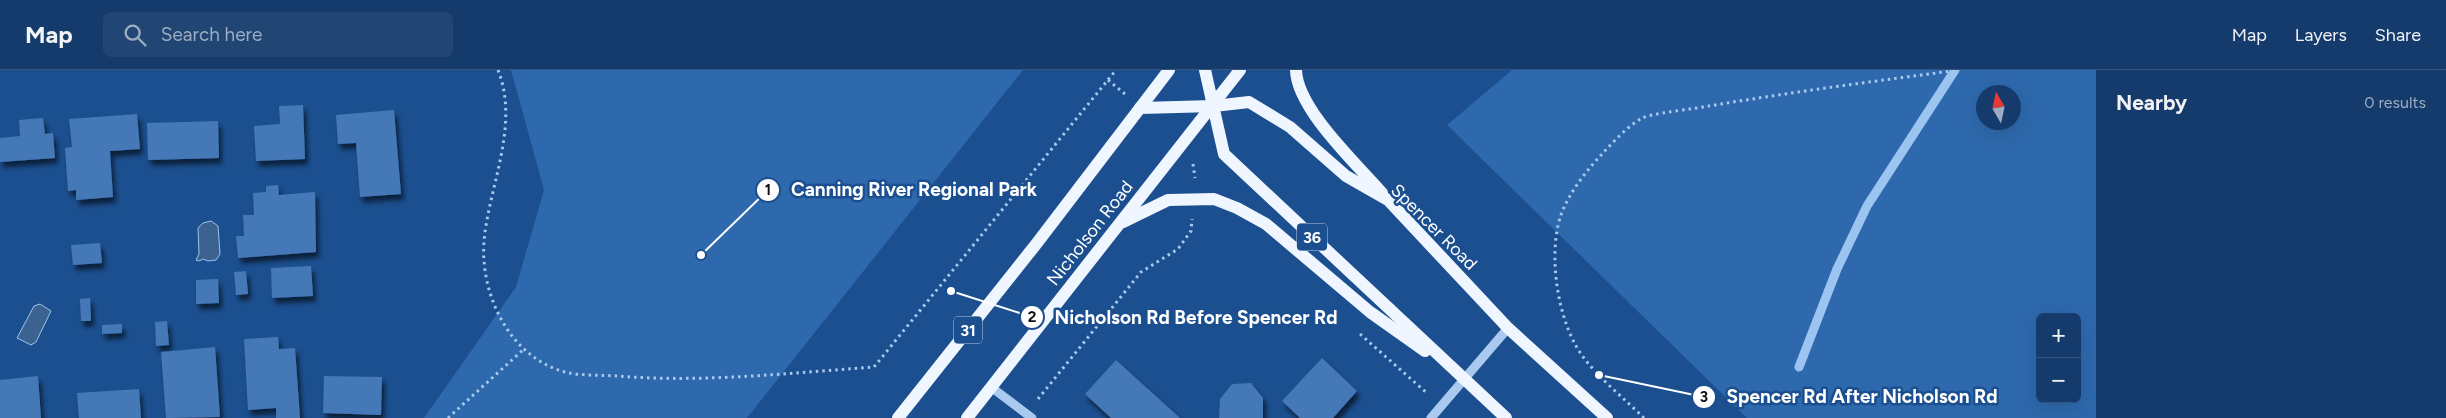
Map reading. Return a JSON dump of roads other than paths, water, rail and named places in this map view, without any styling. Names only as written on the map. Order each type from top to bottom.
[{"type":"main road","name":"Nicholson Road","points":[[898,418],[1037,243],[1169,70]]},
{"type":"main road","name":"36","points":[[1205,70],[1224,154],[1506,418]]},
{"type":"main road","name":"Nicholson Road","points":[[967,418],[1214,106],[1240,70]]},
{"type":"main road","points":[[1296,70],[1303,95],[1314,115],[1388,200]]},
{"type":"main road","name":"Spencer Road","points":[[1140,108],[1214,106],[1249,102],[1290,127],[1346,176],[1388,200],[1508,328],[1607,418]]},
{"type":"main road","name":"36","points":[[1119,224],[1168,200],[1214,199],[1237,208],[1266,224],[1370,312],[1464,378]]},
{"type":"lane","points":[[1431,418],[1508,328]]},
{"type":"lane","points":[[990,387],[1029,416]]},
{"type":"waterway","points":[[1799,367],[1837,269],[1867,206],[1955,70]]},
{"type":"place","name":"Canning River Regional Park","points":[[701,255]]},
{"type":"place","name":"Nicholson Rd Before Spencer Rd","points":[[951,291]]},
{"type":"place","name":"Spencer Rd After Nicholson Rd","points":[[1599,375]]}]
